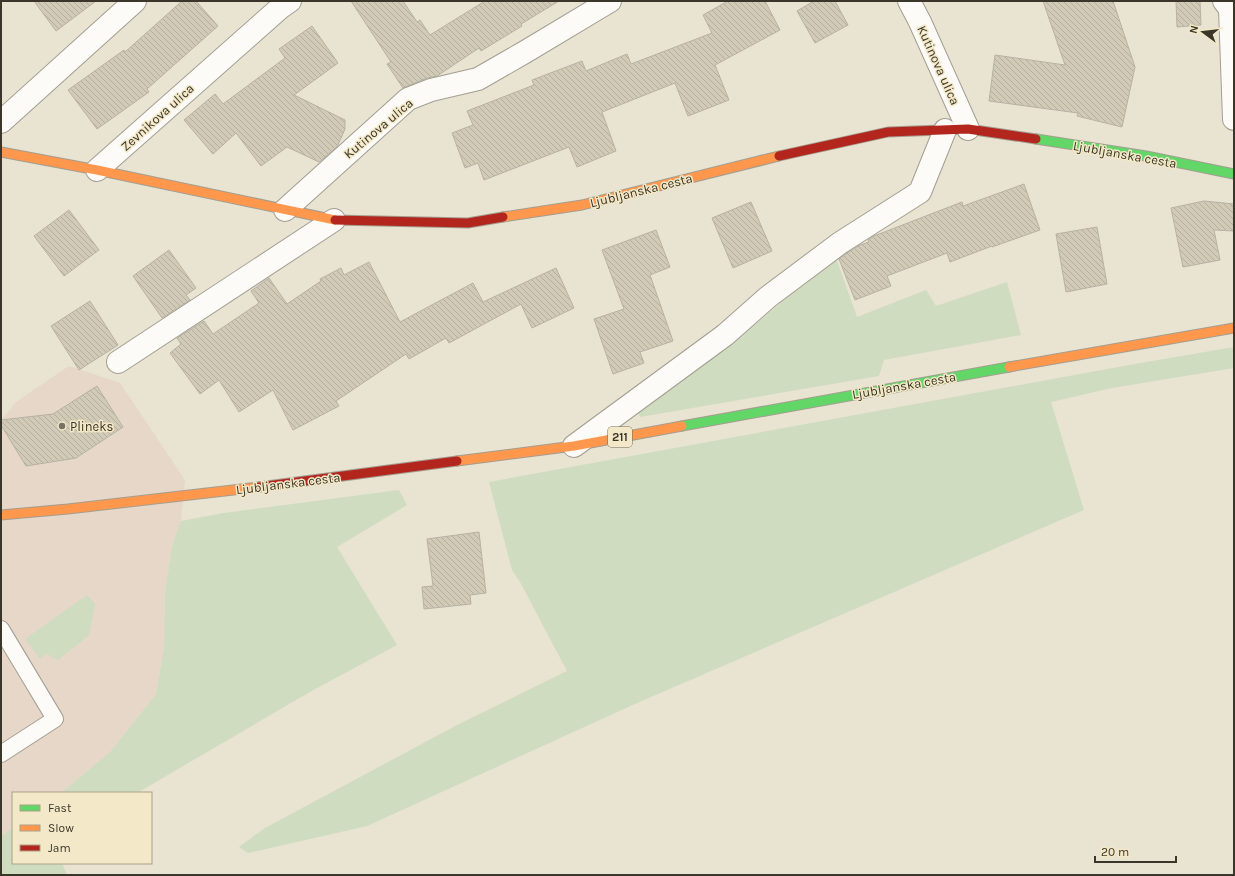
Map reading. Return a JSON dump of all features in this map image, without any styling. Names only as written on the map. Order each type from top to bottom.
[{"type":"street","points":[[1,122],[135,1]]},
{"type":"street","name":"Zevnikova ulica","points":[[96,170],[280,8],[290,1]]},
{"type":"street","name":"Kutinova ulica","points":[[285,210],[408,99],[431,90],[478,79],[610,1]]},
{"type":"street","name":"Kutinova ulica","points":[[909,1],[920,22],[968,130]]},
{"type":"street","points":[[1224,1],[1230,9],[1234,118]]},
{"type":"street","name":"Ljubljanska cesta","points":[[574,446],[725,335],[768,297],[840,243],[920,192],[945,130]]},
{"type":"street","name":"Ljubljanska cesta","points":[[334,220],[476,222],[582,205],[782,155],[888,132],[968,130],[1146,156],[1234,174]]},
{"type":"street","points":[[1,152],[96,170],[334,220]]},
{"type":"street","points":[[118,362],[334,220]]},
{"type":"street","name":"Ljubljanska cesta","points":[[1,515],[68,509],[293,483],[574,446],[1072,355],[1234,328]]},
{"type":"lane","points":[[1,629],[54,719],[1,754]]},
{"type":"shaded area","points":[[69,366],[120,383],[185,480],[181,521],[172,546],[165,592],[164,647],[156,694],[110,752],[62,792],[12,792],[12,829],[1,836],[1,420],[16,402]]},
{"type":"green space","points":[[835,255],[857,317],[926,290],[936,306],[1007,282],[1021,335],[884,360],[879,376],[640,417],[638,411],[761,320]]},
{"type":"green space","points":[[1234,347],[1234,368],[1112,388],[1051,402],[1084,510],[637,703],[367,826],[248,853],[239,847],[265,828],[459,724],[567,671],[520,582],[512,570],[489,482]]},
{"type":"green space","points":[[399,490],[407,505],[337,547],[397,645],[308,693],[139,792],[62,792],[110,752],[156,694],[164,647],[165,592],[172,546],[181,521],[224,513]]},
{"type":"green space","points":[[87,595],[95,604],[89,635],[58,660],[47,654],[40,659],[25,639]]},
{"type":"green space","points":[[12,829],[12,864],[62,864],[67,875],[1,875],[1,836]]},
{"type":"building","points":[[34,1],[96,1],[56,31]]},
{"type":"building","points":[[182,1],[196,1],[218,26],[147,89],[149,92],[97,129],[68,90],[124,50],[125,52]]},
{"type":"building","points":[[351,1],[403,1],[417,22],[420,20],[430,35],[485,1],[559,1],[521,24],[522,26],[481,51],[479,48],[437,76],[427,78],[403,88],[387,64],[391,62]]},
{"type":"building","points":[[728,1],[765,1],[780,30],[715,65],[729,100],[688,116],[675,83],[602,112],[616,151],[577,167],[569,147],[484,180],[478,163],[465,168],[452,133],[473,125],[467,111],[534,85],[532,80],[582,61],[586,71],[627,54],[631,64],[712,33],[703,15]]},
{"type":"building","points":[[814,1],[835,1],[848,25],[815,43],[797,11]]},
{"type":"building","points":[[1043,1],[1113,1],[1135,67],[1122,127],[1077,116],[1078,113],[989,101],[995,55],[1065,65]]},
{"type":"building","points":[[1176,1],[1200,1],[1201,25],[1177,27]]},
{"type":"building","points":[[312,26],[338,63],[294,95],[345,120],[345,129],[337,147],[319,162],[287,147],[261,166],[236,133],[213,154],[184,120],[215,94],[223,104],[285,58],[279,49]]},
{"type":"building","points":[[1024,184],[1040,230],[950,262],[947,253],[887,276],[891,286],[855,300],[839,259],[847,253],[860,245],[869,242],[868,240],[874,236],[962,202],[963,206]]},
{"type":"building","points":[[1204,201],[1234,204],[1234,231],[1214,230],[1220,260],[1183,267],[1171,208]]},
{"type":"building","points":[[751,202],[772,251],[733,268],[712,218]]},
{"type":"building","points":[[69,210],[99,250],[64,276],[34,236]]},
{"type":"building","points":[[1097,227],[1107,284],[1066,292],[1056,234]]},
{"type":"building","points":[[656,230],[670,267],[650,275],[673,341],[640,352],[644,363],[613,374],[594,319],[624,309],[602,250]]},
{"type":"building","points":[[169,250],[196,288],[186,295],[190,300],[162,318],[133,276]]},
{"type":"building","points":[[369,262],[400,322],[473,283],[483,302],[556,268],[574,308],[532,328],[521,304],[449,343],[446,338],[409,359],[406,354],[336,401],[339,406],[293,430],[273,390],[239,412],[219,380],[200,394],[170,353],[181,344],[177,338],[204,321],[213,334],[259,303],[251,291],[269,278],[287,304],[321,281],[320,279],[341,268],[344,275]]},
{"type":"building","points":[[90,301],[118,345],[79,370],[51,326]]},
{"type":"building","name":"Plineks","points":[[97,386],[123,427],[76,458],[26,466],[1,425],[1,420],[53,414]]},
{"type":"building","points":[[479,532],[486,593],[470,595],[471,604],[424,609],[422,587],[433,586],[427,539]]},
{"type":"traffic: fast","points":[[1036,139],[1146,156],[1234,174]]},
{"type":"traffic: fast","points":[[682,426],[1009,367]]},
{"type":"traffic: slow","points":[[1,152],[97,170],[335,220]]},
{"type":"traffic: slow","points":[[503,217],[582,205],[779,156]]},
{"type":"traffic: slow","points":[[1009,367],[1234,328]]},
{"type":"traffic: slow","points":[[457,461],[574,446],[682,426]]},
{"type":"traffic: slow","points":[[1,515],[68,509],[259,487]]},
{"type":"traffic: jam","points":[[779,156],[888,132],[968,129],[1036,139]]},
{"type":"traffic: jam","points":[[335,220],[468,223],[503,217]]},
{"type":"traffic: jam","points":[[259,487],[457,461]]},
{"type":"place","name":"Plineks","points":[[62,426]]}]
